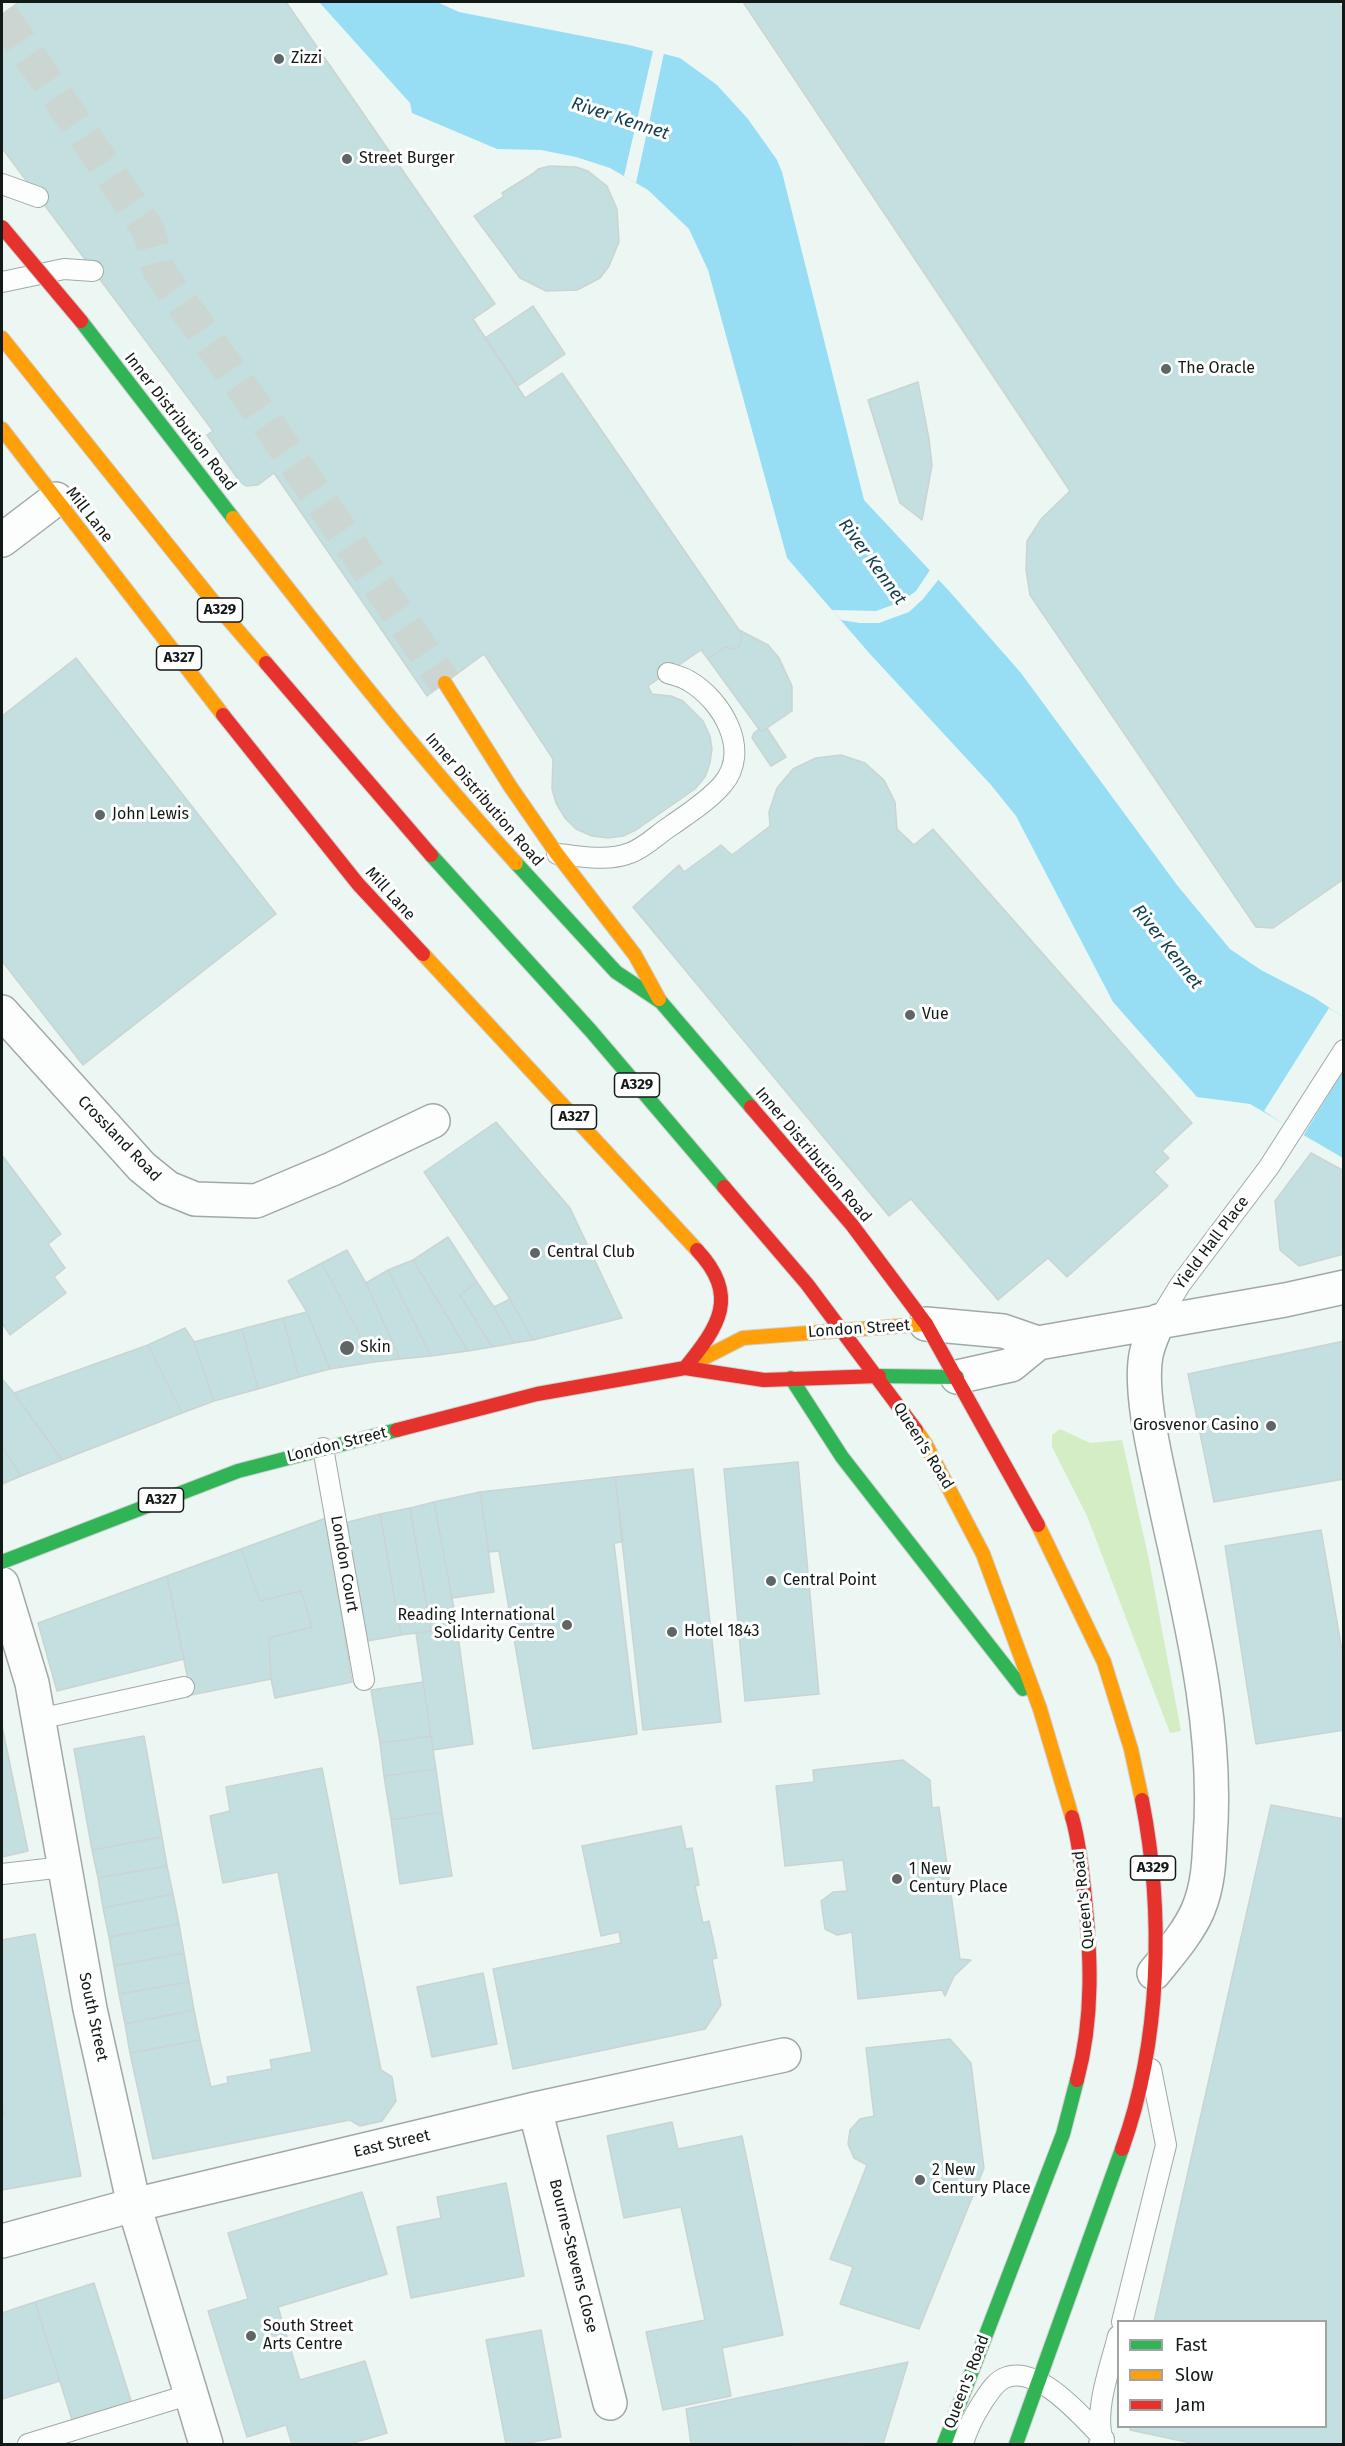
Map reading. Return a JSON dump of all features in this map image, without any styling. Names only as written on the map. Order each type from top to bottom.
[{"type":"main road","name":"Inner Distribution Road","points":[[2,227],[81,321],[313,620],[460,801],[616,972],[661,1002],[852,1226],[926,1324],[957,1377]]},
{"type":"main road","name":"A329","points":[[2,338],[216,605],[423,847],[591,1031],[807,1284],[876,1376]]},
{"type":"main road","name":"Mill Lane","points":[[2,429],[241,739],[358,884],[701,1254],[719,1284],[723,1307],[715,1330],[685,1368]]},
{"type":"main road","name":"A329","points":[[445,683],[510,786],[557,854],[635,955],[661,1002]]},
{"type":"main road","name":"London Street","points":[[2,1562],[238,1471],[537,1394],[685,1368],[743,1338],[926,1324]]},
{"type":"main road","name":"London Street","points":[[685,1368],[764,1380],[876,1376],[957,1377]]},
{"type":"main road","name":"Queen's Road","points":[[876,1376],[925,1443],[964,1514],[987,1564],[1040,1709],[1078,1836],[1091,1965],[1084,2055],[1077,2090],[1052,2166],[956,2408],[944,2445]]},
{"type":"main road","name":"A329","points":[[957,1377],[1027,1502],[1104,1662],[1131,1749],[1147,1827],[1156,1912],[1154,1972],[1147,2051],[1140,2091],[1128,2133],[1017,2445]]},
{"type":"main road","name":"A329","points":[[791,1378],[842,1457],[1040,1709]]},
{"type":"street","points":[[2,540],[56,499]]},
{"type":"street","name":"Crossland Road","points":[[2,1012],[142,1167],[168,1188],[195,1199],[256,1201],[332,1169],[432,1121]]},
{"type":"street","name":"London Street","points":[[957,1377],[1011,1365],[1038,1343],[1285,1300],[1344,1287]]},
{"type":"street","points":[[1154,1972],[1184,1935],[1198,1910],[1208,1881],[1213,1797],[1210,1745],[1202,1685],[1158,1470],[1144,1383],[1146,1354],[1158,1321]]},
{"type":"street","name":"London Street","points":[[926,1324],[1003,1331],[1038,1343]]},
{"type":"street","name":"South Street","points":[[2,1584],[32,1683],[90,2009],[134,2205],[206,2445]]},
{"type":"street","name":"East Street","points":[[2,2241],[134,2205],[535,2109],[784,2055]]},
{"type":"street","name":"Bourne-Stevens Close","points":[[535,2109],[610,2403]]},
{"type":"lane","points":[[2,184],[38,197]]},
{"type":"lane","points":[[2,282],[64,269],[93,271]]},
{"type":"lane","points":[[557,854],[607,858],[631,853],[696,807],[723,784],[732,768],[735,747],[728,722],[710,697],[688,680],[668,673]]},
{"type":"lane","name":"Yield Hall Place","points":[[1158,1321],[1180,1285],[1269,1167],[1344,1050]]},
{"type":"lane","name":"London Court","points":[[323,1448],[364,1680]]},
{"type":"lane","points":[[39,1719],[184,1687]]},
{"type":"lane","points":[[2,1874],[64,1867]]},
{"type":"lane","points":[[1122,2320],[1166,2145],[1147,2051]]},
{"type":"lane","points":[[1103,2443],[1100,2418],[1117,2345]]},
{"type":"lane","points":[[963,2445],[969,2424],[988,2394],[1001,2380],[1008,2376],[1020,2375],[1038,2382],[1068,2403],[1103,2443]]},
{"type":"lane","points":[[28,2445],[191,2394]]},
{"type":"green space","points":[[1060,1429],[1090,1443],[1122,1440],[1148,1555],[1181,1731],[1170,1733],[1087,1516],[1052,1447],[1052,1435]]},
{"type":"water","name":"River Kennet","points":[[319,2],[437,2],[459,12],[629,45],[680,58],[717,85],[748,119],[777,160],[782,172],[864,500],[950,592],[1021,673],[1177,885],[1230,949],[1261,970],[1315,998],[1343,1017],[1343,1158],[1250,1104],[1197,1097],[1113,1002],[1016,816],[991,785],[870,654],[787,558],[708,270],[689,229],[648,190],[610,168],[576,157],[541,150],[497,149],[412,113],[410,103]]},
{"type":"pier","points":[[653,51],[664,53],[636,183],[624,176]]},
{"type":"pier","points":[[930,570],[939,579],[909,612],[879,623],[860,623],[841,620],[832,610],[876,611],[901,602],[916,591]]},
{"type":"pier","points":[[1329,1008],[1343,1017],[1343,1071],[1303,1136],[1264,1111]]},
{"type":"building","points":[[19,2],[286,2],[495,304],[473,319],[525,398],[562,373],[739,630],[742,636],[739,647],[734,649],[725,647],[708,659],[701,650],[648,686],[652,694],[671,696],[683,701],[703,721],[710,736],[712,749],[710,763],[705,777],[695,789],[636,830],[623,836],[608,838],[592,836],[576,829],[565,818],[556,803],[552,789],[553,759],[484,654],[427,696],[274,473],[258,485],[246,486],[240,482],[207,435],[213,431],[2,148],[2,14]]},
{"type":"building","name":"The Oracle","points":[[743,2],[1338,2],[1344,10],[1344,879],[1273,928],[1256,927],[1030,595],[1026,570],[1027,541],[1042,518],[1070,491]]},
{"type":"building","points":[[550,166],[576,167],[588,171],[607,186],[617,209],[619,242],[609,266],[600,278],[577,290],[546,291],[520,278],[474,216],[504,196],[502,193],[538,169]]},
{"type":"building","points":[[533,306],[565,354],[518,386],[485,338]]},
{"type":"building","points":[[918,382],[932,465],[922,520],[900,503],[868,400]]},
{"type":"building","points":[[739,630],[768,645],[779,658],[792,686],[792,711],[761,732],[708,659],[725,647],[734,649],[739,647],[742,636]]},
{"type":"building","name":"John Lewis","points":[[76,658],[276,914],[83,1065],[2,961],[2,716]]},
{"type":"building","points":[[767,728],[786,757],[771,766],[752,738],[759,729],[761,732]]},
{"type":"building","name":"Vue","points":[[841,755],[865,763],[884,780],[895,802],[897,829],[914,845],[933,829],[1192,1123],[1162,1151],[1169,1158],[1154,1172],[1168,1186],[1067,1277],[1048,1258],[998,1300],[911,1199],[889,1216],[633,907],[679,865],[684,872],[721,845],[732,855],[770,826],[769,812],[777,788],[793,769],[816,758]]},
{"type":"building","name":"Central Club","points":[[496,1122],[570,1208],[622,1318],[533,1340],[510,1299],[424,1172]]},
{"type":"building","points":[[1311,1153],[1344,1171],[1344,1254],[1299,1266],[1280,1250],[1275,1201]]},
{"type":"building","points":[[2,1155],[61,1234],[48,1244],[65,1268],[54,1277],[66,1293],[10,1335],[2,1323]]},
{"type":"building","points":[[448,1237],[477,1282],[460,1295],[492,1347],[468,1351],[413,1260]]},
{"type":"building","points":[[347,1250],[366,1283],[400,1359],[374,1362],[322,1263]]},
{"type":"building","points":[[413,1260],[468,1351],[431,1356],[388,1270]]},
{"type":"building","points":[[322,1263],[374,1362],[330,1369],[307,1312],[288,1281]]},
{"type":"building","points":[[388,1270],[431,1356],[400,1359],[366,1283]]},
{"type":"building","points":[[477,1282],[514,1343],[492,1347],[460,1295]]},
{"type":"building","points":[[510,1299],[533,1340],[514,1343],[494,1307]]},
{"type":"building","points":[[307,1312],[330,1369],[299,1377],[283,1318]]},
{"type":"building","points":[[283,1318],[299,1377],[258,1389],[242,1329]]},
{"type":"building","points":[[185,1328],[194,1342],[214,1401],[182,1413],[148,1345]]},
{"type":"building","points":[[242,1329],[258,1389],[214,1401],[194,1342]]},
{"type":"building","name":"Grosvenor Casino","points":[[1344,1341],[1344,1479],[1214,1502],[1188,1374]]},
{"type":"building","points":[[148,1345],[182,1413],[62,1460],[14,1393]]},
{"type":"building","points":[[2,1379],[62,1460],[21,1476],[2,1446]]},
{"type":"building","points":[[2,1446],[21,1476],[2,1484]]},
{"type":"building","name":"Central Point","points":[[798,1462],[819,1694],[745,1701],[724,1469]]},
{"type":"building","name":"Hotel 1843","points":[[693,1469],[721,1722],[643,1730],[615,1477]]},
{"type":"building","name":"Reading International Solidarity Centre","points":[[615,1477],[623,1542],[614,1543],[637,1734],[533,1749],[499,1551],[489,1552],[480,1492]]},
{"type":"building","points":[[480,1492],[494,1592],[452,1598],[434,1502]]},
{"type":"building","points":[[434,1502],[455,1614],[429,1618],[410,1508]]},
{"type":"building","points":[[410,1508],[431,1631],[401,1635],[380,1514]]},
{"type":"building","points":[[380,1514],[401,1635],[362,1642],[344,1523]]},
{"type":"building","points":[[326,1518],[352,1682],[275,1698],[271,1679],[269,1638],[312,1627],[301,1591],[260,1601],[241,1549]]},
{"type":"building","points":[[1321,1530],[1344,1662],[1344,1730],[1256,1744],[1225,1546]]},
{"type":"building","points":[[241,1549],[260,1601],[301,1591],[312,1627],[269,1638],[271,1679],[191,1695],[167,1576]]},
{"type":"building","points":[[167,1576],[184,1659],[57,1691],[38,1623]]},
{"type":"building","points":[[455,1614],[473,1744],[433,1750],[416,1633],[431,1631],[429,1618]]},
{"type":"building","points":[[423,1682],[431,1736],[380,1743],[371,1690]]},
{"type":"building","points":[[2,1726],[28,1851],[2,1857]]},
{"type":"building","points":[[144,1736],[162,1837],[92,1850],[74,1749]]},
{"type":"building","points":[[431,1736],[436,1769],[384,1776],[380,1743]]},
{"type":"building","name":"1 New Century Place","points":[[903,1760],[930,1780],[932,1808],[939,1807],[960,1959],[971,1960],[954,1976],[945,1996],[942,1990],[858,1999],[852,1932],[837,1935],[825,1929],[821,1901],[833,1892],[847,1891],[843,1860],[785,1866],[776,1786],[814,1782],[813,1770]]},
{"type":"building","points":[[322,1768],[381,2070],[392,2077],[396,2101],[382,2121],[360,2126],[350,2120],[153,2159],[130,2053],[200,2040],[211,2087],[228,2083],[227,2077],[272,2069],[270,2060],[312,2052],[278,1872],[223,1883],[210,1816],[230,1811],[226,1787]]},
{"type":"building","points":[[436,1769],[442,1812],[391,1820],[384,1776]]},
{"type":"building","points":[[1271,1805],[1344,1819],[1344,2444],[1196,2444],[1130,2430],[1130,2428],[1327,2428],[1327,2320],[1154,2320]]},
{"type":"building","points":[[442,1812],[452,1876],[400,1884],[391,1820]]},
{"type":"building","points":[[681,1826],[686,1849],[692,1848],[699,1885],[695,1886],[703,1923],[709,1921],[717,1958],[712,1959],[721,2005],[705,2029],[513,2069],[493,1969],[621,1943],[619,1932],[601,1936],[582,1846]]},
{"type":"building","points":[[162,1837],[167,1866],[98,1878],[92,1850]]},
{"type":"building","points":[[167,1866],[173,1894],[103,1908],[98,1878]]},
{"type":"building","points":[[173,1894],[179,1924],[109,1937],[103,1908]]},
{"type":"building","points":[[179,1924],[184,1953],[114,1966],[109,1937]]},
{"type":"building","points":[[35,1934],[81,2176],[2,2190],[2,2115],[4,2115],[2,2101],[2,1940]]},
{"type":"building","points":[[184,1953],[189,1982],[119,1994],[114,1966]]},
{"type":"building","points":[[483,1973],[497,2044],[432,2057],[417,1987]]},
{"type":"building","points":[[189,1982],[194,2010],[125,2024],[119,1994]]},
{"type":"building","points":[[194,2010],[200,2040],[130,2053],[125,2024]]},
{"type":"building","name":"2 New Century Place","points":[[950,2039],[971,2063],[984,2168],[919,2329],[840,2304],[853,2267],[830,2259],[867,2165],[854,2158],[848,2144],[850,2130],[860,2119],[874,2116],[866,2048]]},
{"type":"building","points":[[672,2122],[678,2149],[742,2136],[783,2335],[722,2348],[731,2396],[663,2410],[646,2332],[705,2320],[681,2207],[624,2218],[607,2136]]},
{"type":"building","points":[[506,2183],[524,2276],[411,2298],[397,2227],[441,2218],[437,2197]]},
{"type":"building","name":"South Street Arts Centre","points":[[362,2192],[387,2274],[278,2307],[300,2380],[365,2361],[387,2433],[350,2444],[292,2444],[286,2425],[247,2437],[208,2311],[248,2299],[228,2233]]},
{"type":"building","points":[[94,2283],[132,2404],[73,2423],[35,2302]]},
{"type":"building","points":[[35,2302],[60,2381],[2,2399],[2,2313]]},
{"type":"building","points":[[541,2330],[561,2437],[522,2444],[506,2444],[486,2340]]},
{"type":"building","points":[[908,2362],[883,2444],[807,2442],[691,2444],[686,2409]]},
{"type":"building","points":[[807,2442],[883,2444],[792,2444]]},
{"type":"tunnel","points":[[2,15],[149,231],[159,271],[266,421],[445,683]]},
{"type":"traffic: fast","points":[[81,321],[233,518]]},
{"type":"traffic: fast","points":[[431,855],[591,1031],[724,1187]]},
{"type":"traffic: fast","points":[[516,863],[616,972],[661,1002],[751,1107]]},
{"type":"traffic: fast","points":[[879,1376],[957,1377]]},
{"type":"traffic: fast","points":[[791,1378],[842,1457],[1023,1689]]},
{"type":"traffic: fast","points":[[2,1562],[238,1471],[397,1430]]},
{"type":"traffic: fast","points":[[944,2444],[1063,2134],[1077,2080]]},
{"type":"traffic: fast","points":[[1016,2444],[1122,2149]]},
{"type":"traffic: slow","points":[[2,338],[216,605],[266,663]]},
{"type":"traffic: slow","points":[[2,429],[223,715]]},
{"type":"traffic: slow","points":[[233,518],[336,650],[516,863]]},
{"type":"traffic: slow","points":[[445,683],[510,786],[557,854],[635,955],[659,999]]},
{"type":"traffic: slow","points":[[423,954],[697,1250]]},
{"type":"traffic: slow","points":[[694,1363],[743,1338],[926,1324]]},
{"type":"traffic: slow","points":[[916,1430],[983,1554],[1040,1709],[1072,1817]]},
{"type":"traffic: slow","points":[[1038,1525],[1104,1662],[1131,1749],[1142,1800]]},
{"type":"traffic: jam","points":[[2,227],[81,321]]},
{"type":"traffic: jam","points":[[266,663],[431,855]]},
{"type":"traffic: jam","points":[[223,715],[358,884],[423,954]]},
{"type":"traffic: jam","points":[[751,1107],[852,1225],[926,1324],[1038,1525]]},
{"type":"traffic: jam","points":[[724,1187],[807,1284],[916,1430]]},
{"type":"traffic: jam","points":[[685,1368],[707,1338],[720,1310],[721,1296],[718,1282],[697,1250]]},
{"type":"traffic: jam","points":[[397,1430],[537,1394],[685,1368],[764,1380],[879,1376]]},
{"type":"traffic: jam","points":[[1122,2149],[1145,2065],[1155,1976],[1154,1887],[1142,1800]]},
{"type":"traffic: jam","points":[[1072,1817],[1082,1870],[1090,1985],[1086,2033],[1077,2080]]},
{"type":"place","name":"Zizzi","points":[[279,59]]},
{"type":"place","name":"Street Burger","points":[[347,159]]},
{"type":"place","name":"The Oracle","points":[[1166,369]]},
{"type":"place","name":"John Lewis","points":[[100,815]]},
{"type":"place","name":"Vue","points":[[910,1015]]},
{"type":"place","name":"Central Club","points":[[535,1253]]},
{"type":"place","name":"Skin","points":[[347,1348]]},
{"type":"place","name":"Grosvenor Casino","points":[[1271,1426]]},
{"type":"place","name":"Central Point","points":[[771,1581]]},
{"type":"place","name":"Reading International Solidarity Centre","points":[[567,1625]]},
{"type":"place","name":"Hotel 1843","points":[[672,1632]]},
{"type":"place","name":"1 New Century Place","points":[[897,1879]]},
{"type":"place","name":"2 New Century Place","points":[[920,2180]]},
{"type":"place","name":"South Street Arts Centre","points":[[251,2336]]}]
